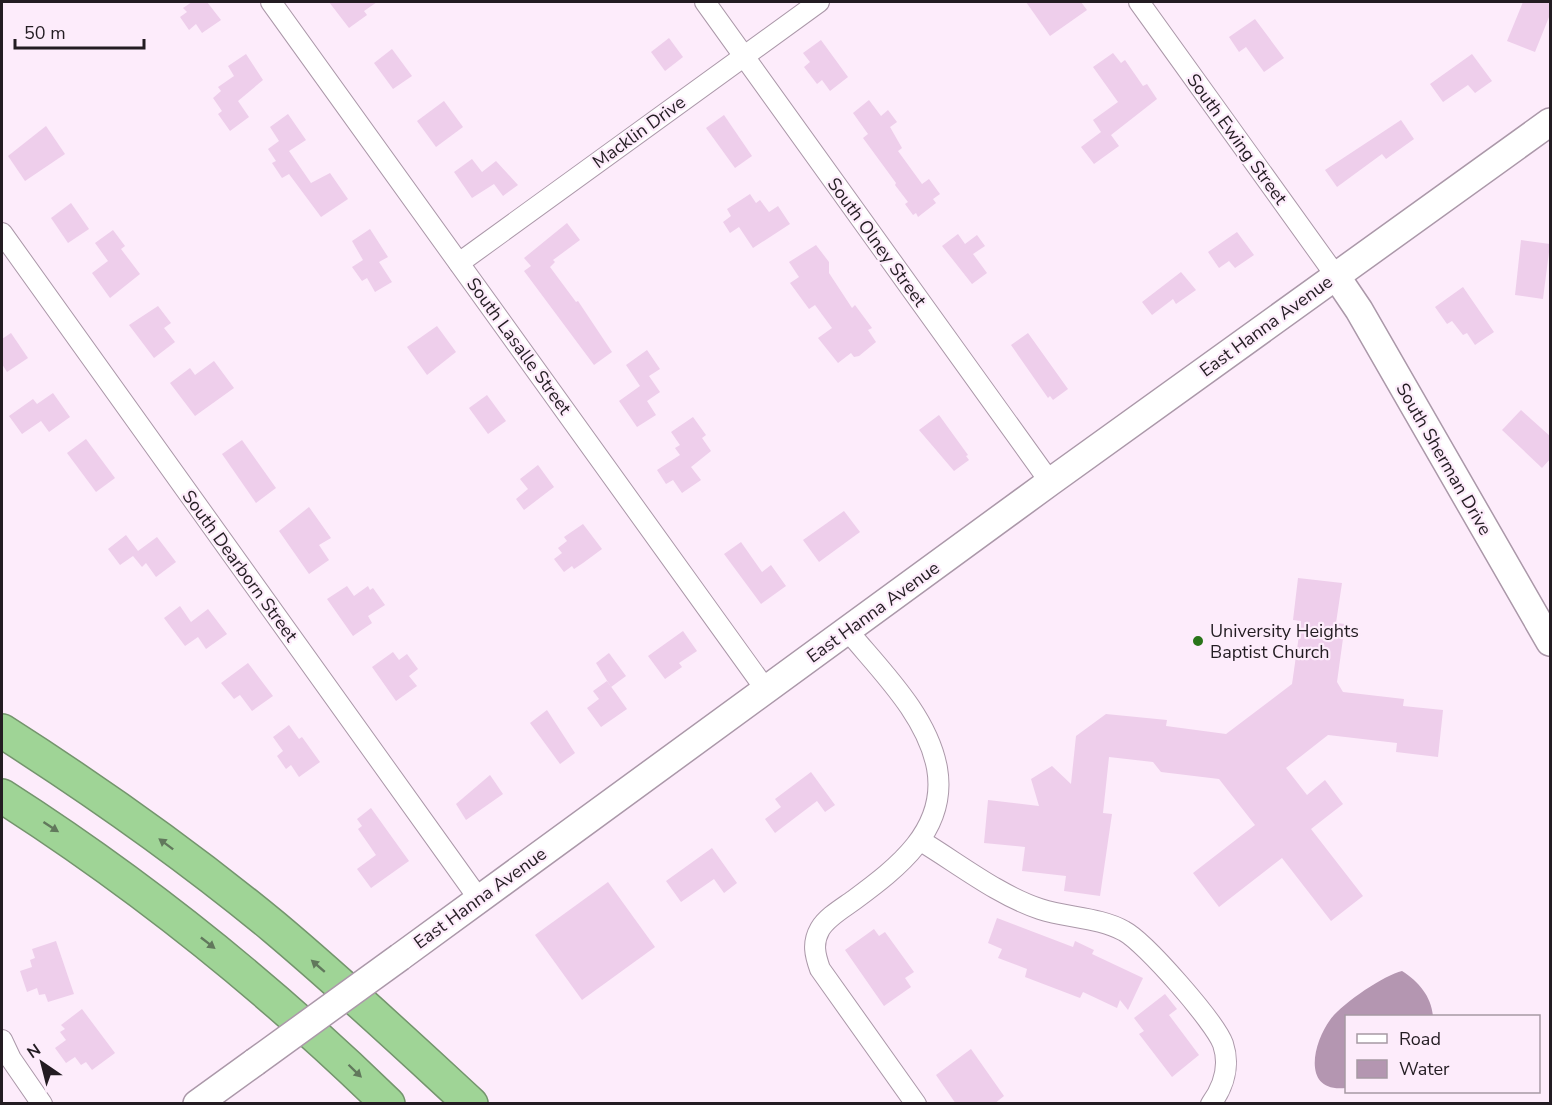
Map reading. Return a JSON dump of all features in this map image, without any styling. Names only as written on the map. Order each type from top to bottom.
[{"type":"highway","points":[[2,731],[113,805],[275,928],[471,1104]]},
{"type":"highway","points":[[2,796],[103,864],[227,958],[322,1040],[388,1104]]},
{"type":"highway","points":[[369,1010],[483,1104]]},
{"type":"main road","name":"East Hanna Avenue","points":[[197,1104],[1050,482],[1549,126]]},
{"type":"main road","name":"South Sherman Drive","points":[[1336,276],[1359,310],[1551,642]]},
{"type":"street","name":"South Lasalle Street","points":[[271,2],[766,690]]},
{"type":"street","name":"South Olney Street","points":[[705,2],[1050,482]]},
{"type":"street","name":"Macklin Drive","points":[[459,263],[819,2]]},
{"type":"street","name":"South Ewing Street","points":[[1139,2],[1336,276]]},
{"type":"street","name":"South Dearborn Street","points":[[2,233],[479,899]]},
{"type":"street","points":[[848,631],[915,715],[930,746],[937,769],[937,797],[932,818],[921,841],[905,860],[833,915],[820,928],[815,940],[814,955],[820,969],[916,1104]]},
{"type":"street","points":[[921,841],[1016,899],[1057,915],[1122,930],[1153,953],[1223,1043],[1226,1062],[1224,1083],[1211,1104]]},
{"type":"street","points":[[2,1041],[11,1059],[42,1104]]},
{"type":"water","points":[[1402,971],[1414,980],[1430,1002],[1433,1015],[1345,1015],[1345,1088],[1332,1087],[1322,1083],[1317,1075],[1316,1053],[1319,1041],[1330,1020],[1363,991]]},
{"type":"building","points":[[192,2],[207,2],[221,20],[202,33],[196,24],[189,30],[180,17],[187,12],[183,8]]},
{"type":"building","points":[[329,2],[377,2],[364,11],[367,15],[349,28]]},
{"type":"building","points":[[1026,2],[1081,2],[1087,10],[1050,36]]},
{"type":"building","points":[[1523,2],[1551,2],[1551,12],[1535,52],[1507,41]]},
{"type":"building","points":[[1255,19],[1284,58],[1264,72],[1246,47],[1239,52],[1229,37]]},
{"type":"building","points":[[669,38],[683,57],[665,71],[651,52]]},
{"type":"building","points":[[821,40],[848,77],[830,91],[822,80],[817,84],[804,67],[810,62],[803,53]]},
{"type":"building","points":[[392,49],[412,76],[393,89],[374,63]]},
{"type":"building","points":[[1113,53],[1121,63],[1125,60],[1143,86],[1147,84],[1157,99],[1111,135],[1119,146],[1094,164],[1081,147],[1101,132],[1093,120],[1118,102],[1093,67]]},
{"type":"building","points":[[246,54],[263,80],[238,101],[249,117],[230,131],[218,114],[222,111],[213,98],[221,91],[218,87],[234,76],[228,66]]},
{"type":"building","points":[[1472,54],[1492,81],[1475,93],[1468,85],[1443,102],[1430,84]]},
{"type":"building","points":[[869,100],[881,116],[888,110],[897,122],[890,127],[902,148],[898,151],[922,184],[929,179],[940,194],[933,199],[936,203],[918,217],[916,213],[913,215],[905,204],[908,202],[895,185],[896,183],[863,138],[868,134],[853,113]]},
{"type":"building","points":[[444,101],[463,127],[436,147],[417,121]]},
{"type":"building","points":[[288,114],[306,140],[289,151],[311,183],[330,173],[348,199],[321,217],[289,174],[282,178],[272,163],[276,161],[268,149],[279,141],[270,127]]},
{"type":"building","points":[[724,115],[752,156],[735,168],[706,128]]},
{"type":"building","points":[[1401,120],[1414,139],[1386,159],[1382,154],[1337,187],[1325,170]]},
{"type":"building","points":[[46,126],[65,154],[25,181],[8,156]]},
{"type":"building","points":[[472,159],[482,172],[496,161],[518,185],[503,196],[494,184],[472,198],[454,172]]},
{"type":"building","points":[[750,194],[756,203],[760,200],[769,212],[778,206],[790,224],[753,248],[739,227],[730,233],[723,222],[731,216],[727,209]]},
{"type":"building","points":[[71,203],[89,229],[68,243],[51,218]]},
{"type":"building","points":[[567,223],[580,240],[553,260],[555,262],[550,267],[576,302],[578,301],[612,352],[594,365],[524,271],[531,266],[524,258]]},
{"type":"building","points":[[370,229],[388,257],[379,262],[392,282],[375,292],[367,278],[362,281],[352,267],[363,260],[352,241]]},
{"type":"building","points":[[113,230],[125,246],[121,249],[140,274],[110,298],[92,273],[108,261],[95,243]]},
{"type":"building","points":[[1237,232],[1254,255],[1235,268],[1229,261],[1219,268],[1208,252]]},
{"type":"building","points":[[958,234],[965,244],[977,235],[985,246],[973,254],[987,273],[972,284],[942,246]]},
{"type":"building","points":[[1521,240],[1550,244],[1543,299],[1515,295]]},
{"type":"building","points":[[816,245],[829,262],[829,273],[852,308],[855,305],[872,328],[868,330],[876,342],[859,356],[854,357],[851,353],[838,363],[818,338],[832,328],[815,305],[809,309],[790,283],[799,277],[789,262]]},
{"type":"building","points":[[1181,272],[1196,290],[1176,304],[1173,299],[1152,315],[1142,302]]},
{"type":"building","points":[[1463,287],[1494,332],[1475,345],[1467,333],[1463,335],[1452,321],[1447,324],[1435,307]]},
{"type":"building","points":[[158,306],[171,323],[164,328],[175,342],[154,358],[129,325]]},
{"type":"building","points":[[437,326],[456,352],[427,375],[407,347]]},
{"type":"building","points":[[11,333],[28,358],[7,372],[2,364],[2,339]]},
{"type":"building","points":[[1028,333],[1068,389],[1053,400],[1050,396],[1048,398],[1011,345]]},
{"type":"building","points":[[647,350],[660,369],[649,376],[660,392],[647,401],[656,415],[637,427],[619,401],[640,386],[626,365]]},
{"type":"building","points":[[214,361],[234,388],[195,416],[170,383],[190,368],[195,375]]},
{"type":"building","points":[[53,393],[70,417],[49,432],[41,421],[22,434],[9,416],[33,399],[37,404]]},
{"type":"building","points":[[487,395],[506,421],[488,434],[469,408]]},
{"type":"building","points":[[1521,410],[1551,437],[1551,458],[1542,468],[1502,430]]},
{"type":"building","points":[[939,415],[968,455],[966,456],[969,460],[954,471],[919,430]]},
{"type":"building","points":[[693,417],[706,435],[702,438],[711,451],[691,467],[701,480],[682,493],[673,480],[666,484],[657,470],[680,455],[675,448],[680,445],[671,432]]},
{"type":"building","points":[[86,439],[115,478],[96,492],[67,453]]},
{"type":"building","points":[[242,440],[276,488],[256,503],[222,454]]},
{"type":"building","points":[[538,465],[554,487],[524,510],[516,499],[528,489],[520,479]]},
{"type":"building","points":[[309,507],[331,538],[319,545],[329,560],[309,574],[279,531]]},
{"type":"building","points":[[844,511],[860,532],[819,562],[803,540]]},
{"type":"building","points":[[583,524],[602,549],[574,569],[572,566],[564,572],[554,559],[562,553],[558,548],[567,541],[564,537]]},
{"type":"building","points":[[126,535],[138,551],[157,537],[176,562],[156,577],[146,563],[142,567],[133,556],[120,565],[108,549]]},
{"type":"building","points":[[741,542],[762,572],[771,565],[786,586],[761,604],[724,554]]},
{"type":"building","points":[[1298,578],[1342,583],[1336,623],[1345,624],[1337,682],[1343,692],[1404,699],[1403,706],[1443,710],[1438,757],[1396,752],[1397,743],[1328,735],[1286,768],[1307,795],[1325,780],[1343,804],[1311,829],[1363,896],[1331,921],[1282,858],[1219,907],[1193,873],[1255,825],[1219,779],[1161,772],[1153,762],[1109,757],[1103,813],[1112,814],[1100,896],[1064,891],[1066,876],[1022,871],[1025,847],[984,843],[988,800],[1039,806],[1031,779],[1052,766],[1071,784],[1076,736],[1106,714],[1167,720],[1166,726],[1226,734],[1292,684],[1301,621],[1293,620]]},
{"type":"building","points":[[347,586],[354,596],[368,586],[370,590],[373,588],[385,605],[368,616],[372,623],[353,636],[327,599]]},
{"type":"building","points":[[180,606],[191,622],[208,609],[227,634],[206,649],[198,637],[185,646],[164,618]]},
{"type":"building","points":[[683,631],[697,651],[679,663],[682,667],[665,679],[648,656]]},
{"type":"building","points":[[393,652],[399,660],[407,654],[418,669],[409,676],[417,686],[396,701],[372,667]]},
{"type":"building","points":[[609,653],[626,676],[611,687],[596,663]]},
{"type":"building","points":[[248,663],[273,696],[252,711],[240,695],[234,699],[221,683]]},
{"type":"building","points":[[607,681],[627,709],[601,727],[587,708],[599,699],[593,691]]},
{"type":"building","points":[[547,710],[575,753],[560,764],[530,723]]},
{"type":"building","points":[[289,725],[299,739],[302,737],[320,762],[299,777],[291,765],[286,769],[277,756],[283,751],[273,737]]},
{"type":"building","points":[[811,772],[835,805],[825,812],[817,801],[775,833],[765,819],[781,807],[775,799]]},
{"type":"building","points":[[490,775],[503,794],[466,820],[456,804]]},
{"type":"building","points":[[371,808],[409,861],[371,888],[357,869],[376,855],[358,829],[362,826],[357,819]]},
{"type":"building","points":[[712,848],[737,883],[724,893],[714,879],[681,902],[666,881]]},
{"type":"building","points":[[608,882],[655,947],[582,1000],[535,935]]},
{"type":"building","points":[[997,918],[1073,947],[1075,941],[1094,950],[1092,954],[1143,978],[1128,1010],[1120,1000],[1117,1008],[1083,992],[1080,998],[1025,977],[1027,969],[998,958],[1002,949],[988,943]]},
{"type":"building","points":[[874,929],[879,936],[885,932],[914,972],[905,978],[911,987],[884,1006],[845,950]]},
{"type":"building","points":[[56,941],[74,994],[48,1002],[45,994],[39,995],[37,988],[27,992],[20,971],[32,967],[30,960],[35,958],[32,949]]},
{"type":"building","points":[[1165,994],[1177,1009],[1169,1015],[1199,1055],[1172,1077],[1139,1034],[1144,1031],[1134,1018]]},
{"type":"building","points":[[82,1009],[115,1053],[92,1070],[86,1062],[81,1065],[75,1057],[66,1063],[55,1048],[66,1040],[60,1032],[65,1029],[61,1025]]},
{"type":"building","points":[[971,1049],[1004,1096],[994,1104],[956,1104],[936,1075]]},
{"type":"place","name":"University Heights Baptist Church","points":[[1198,641]]}]
